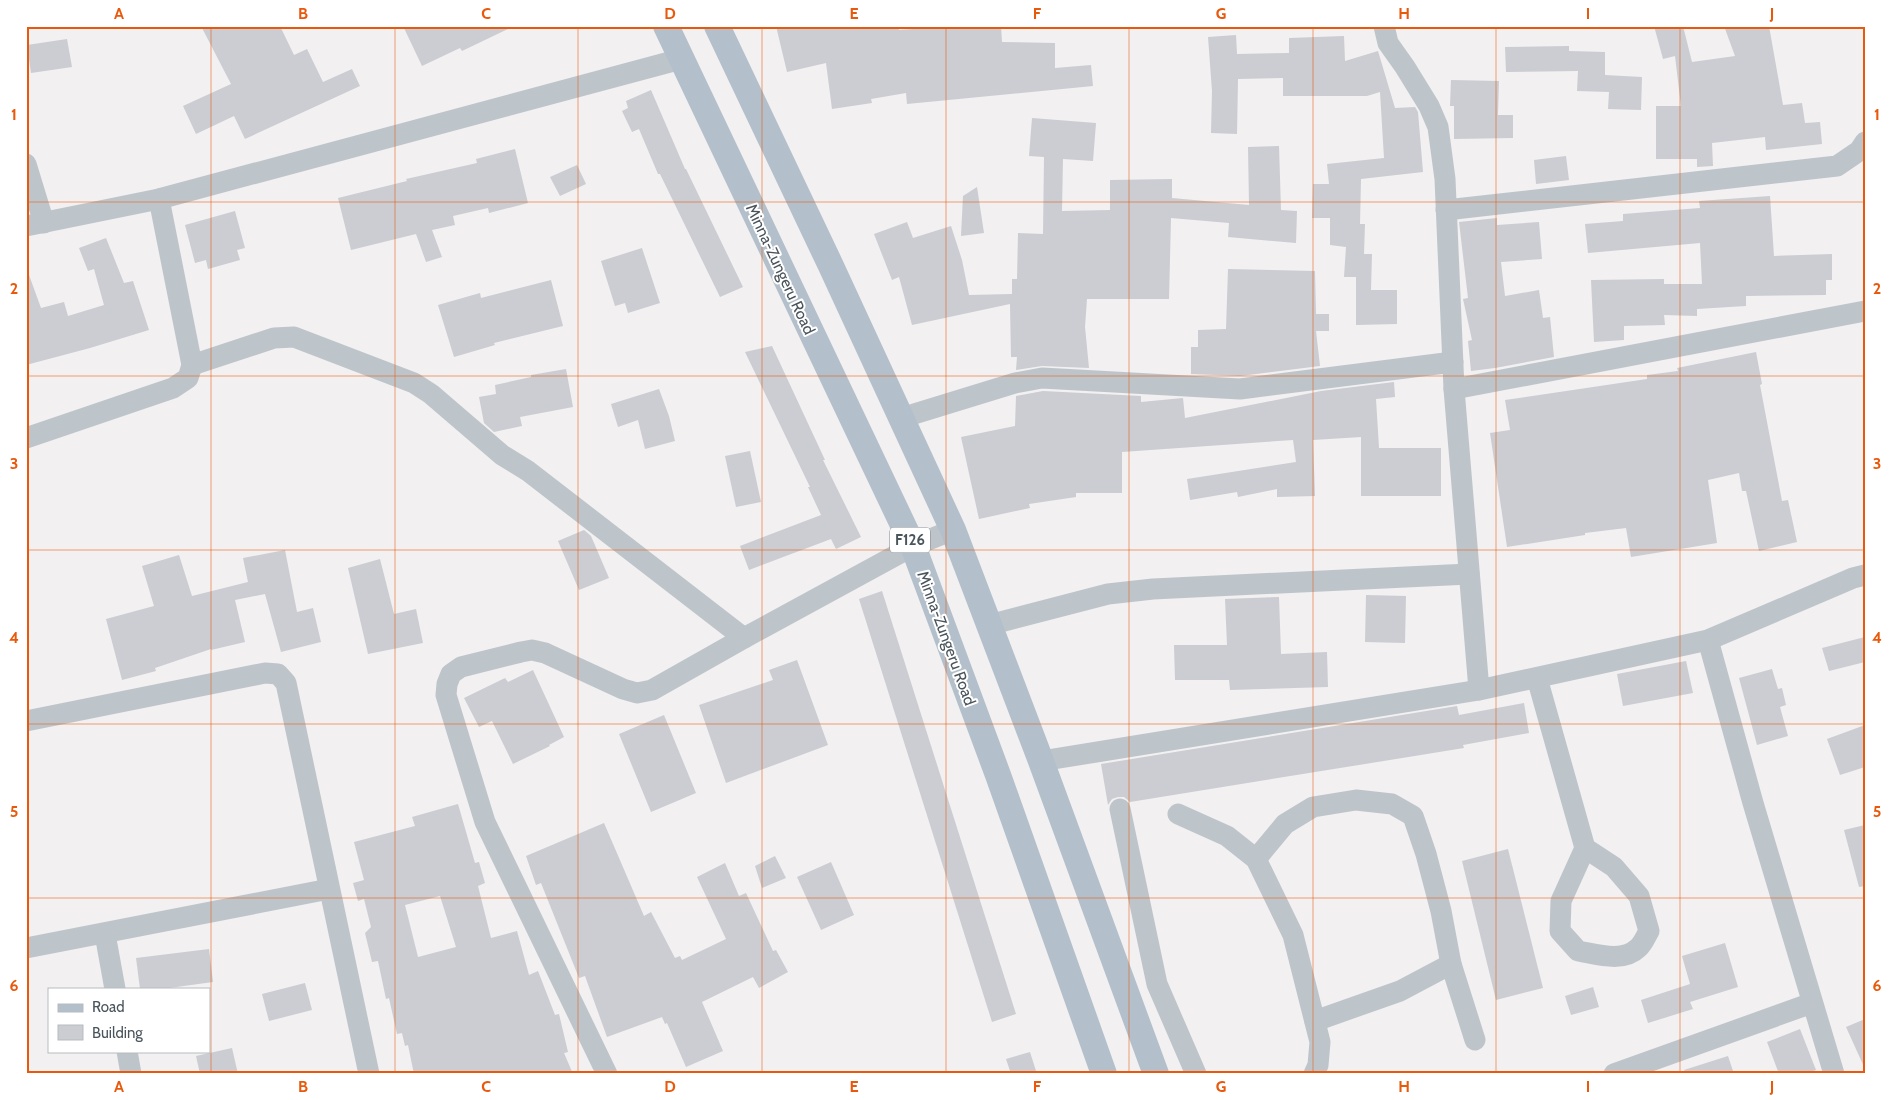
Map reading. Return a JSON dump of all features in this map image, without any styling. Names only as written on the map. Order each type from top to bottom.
[{"type":"main road","name":"Minna-Zungeru Road","points":[[666,26],[913,546],[998,775],[1104,1074]]},
{"type":"main road","name":"F126","points":[[717,26],[953,530],[1041,761],[1156,1074]]},
{"type":"street","points":[[1384,26],[1388,43],[1429,106],[1438,127],[1445,179],[1454,389],[1479,690]]},
{"type":"street","points":[[26,164],[35,224],[160,198],[681,59]]},
{"type":"street","points":[[1446,210],[1838,166],[1859,152],[1865,142]]},
{"type":"street","points":[[26,438],[173,388],[188,378],[192,365],[160,198]]},
{"type":"street","points":[[1454,389],[1865,311]]},
{"type":"street","points":[[192,365],[274,338],[294,337],[414,383],[431,394],[502,455],[528,470],[744,638]]},
{"type":"street","points":[[902,418],[1015,383],[1042,378],[1240,389],[1453,362]]},
{"type":"street","points":[[608,1074],[485,822],[446,695],[447,684],[451,674],[462,667],[532,650],[545,653],[623,689],[637,693],[652,690],[913,546],[953,530]]},
{"type":"street","points":[[989,625],[1108,594],[1153,589],[1469,574]]},
{"type":"street","points":[[1041,761],[1479,690],[1708,640],[1853,578],[1865,575]]},
{"type":"street","points":[[1708,640],[1753,803],[1834,1074]]},
{"type":"street","points":[[26,721],[265,673],[278,674],[286,683],[328,889],[369,1074]]},
{"type":"street","points":[[1537,678],[1585,848],[1561,902],[1560,931],[1578,951],[1606,956],[1623,955],[1638,948],[1649,931],[1639,896],[1614,867],[1585,848]]},
{"type":"street","points":[[1256,859],[1285,824],[1313,807],[1356,800],[1392,804],[1413,816],[1426,854],[1441,912],[1451,964],[1475,1040]]},
{"type":"street","points":[[1120,810],[1158,984],[1196,1074]]},
{"type":"street","points":[[1178,814],[1227,836],[1256,859],[1293,935],[1320,1042],[1318,1065],[1314,1074]]},
{"type":"street","points":[[26,948],[328,889]]},
{"type":"street","points":[[105,934],[115,988]]},
{"type":"street","points":[[1315,1021],[1400,991],[1451,964]]},
{"type":"street","points":[[1127,995],[1158,984]]},
{"type":"street","points":[[1614,1074],[1812,1003]]},
{"type":"street","points":[[126,1052],[131,1074]]},
{"type":"building","points":[[201,26],[280,26],[294,55],[307,49],[323,82],[352,69],[360,86],[245,139],[234,116],[196,134],[183,106],[231,84]]},
{"type":"building","points":[[403,26],[514,26],[462,51],[460,48],[422,66]]},
{"type":"building","points":[[776,26],[898,26],[899,30],[956,26],[1001,26],[1002,42],[1055,43],[1055,68],[1091,65],[1093,86],[907,104],[906,93],[871,99],[872,103],[832,109],[826,63],[787,72]]},
{"type":"building","points":[[1654,26],[1683,26],[1692,62],[1735,56],[1724,26],[1769,26],[1783,105],[1802,103],[1805,123],[1820,122],[1822,144],[1766,150],[1765,137],[1712,143],[1713,166],[1697,167],[1697,159],[1656,159],[1656,106],[1681,106],[1675,56],[1663,59]]},
{"type":"building","points":[[1236,35],[1237,54],[1289,53],[1289,38],[1344,36],[1345,61],[1378,51],[1395,108],[1415,107],[1418,112],[1423,172],[1361,179],[1360,224],[1365,224],[1364,254],[1372,254],[1371,290],[1397,290],[1397,324],[1356,325],[1356,277],[1344,277],[1346,247],[1330,245],[1330,218],[1312,218],[1313,184],[1329,184],[1327,164],[1384,158],[1380,92],[1367,96],[1283,96],[1283,78],[1238,79],[1237,134],[1211,133],[1212,91],[1208,37]]},
{"type":"building","points":[[67,39],[72,67],[31,73],[27,45]]},
{"type":"building","points":[[1569,46],[1569,51],[1605,52],[1605,75],[1642,77],[1641,110],[1608,109],[1609,92],[1577,91],[1578,71],[1506,72],[1505,47]]},
{"type":"building","points":[[1451,80],[1499,81],[1498,115],[1513,115],[1513,138],[1454,139],[1454,106],[1450,106]]},
{"type":"building","points":[[651,90],[685,169],[743,287],[720,297],[660,174],[658,174],[639,129],[632,132],[622,111],[628,108],[626,101]]},
{"type":"building","points":[[1032,118],[1096,123],[1093,161],[1063,159],[1062,211],[1110,210],[1110,180],[1172,179],[1172,198],[1249,205],[1248,147],[1279,146],[1281,210],[1297,211],[1296,243],[1228,237],[1229,223],[1171,218],[1169,299],[1087,299],[1085,327],[1089,368],[1042,366],[1016,370],[1017,357],[1011,357],[1010,304],[912,325],[899,277],[892,280],[874,234],[907,222],[913,238],[951,226],[962,260],[969,295],[1012,294],[1012,279],[1017,279],[1018,233],[1043,234],[1044,157],[1029,156]]},
{"type":"building","points":[[515,149],[528,203],[489,213],[488,208],[453,216],[455,225],[432,230],[442,257],[426,262],[416,234],[351,250],[338,198],[407,181],[406,179],[477,163],[476,159]]},
{"type":"building","points":[[1566,156],[1569,180],[1536,184],[1534,160]]},
{"type":"building","points":[[577,165],[586,184],[560,196],[550,177]]},
{"type":"building","points":[[977,187],[984,233],[961,236],[963,196]]},
{"type":"building","points":[[1770,196],[1774,256],[1832,254],[1832,280],[1826,280],[1826,295],[1746,296],[1746,306],[1697,309],[1697,316],[1664,315],[1665,325],[1624,326],[1624,340],[1594,342],[1591,280],[1664,279],[1664,284],[1702,284],[1700,243],[1588,253],[1585,224],[1623,221],[1623,214],[1700,208],[1699,201]]},
{"type":"building","points":[[235,211],[245,248],[237,250],[240,260],[208,269],[206,260],[195,263],[185,225]]},
{"type":"building","points":[[1497,218],[1497,225],[1539,222],[1542,259],[1501,262],[1505,296],[1539,290],[1543,318],[1550,317],[1554,357],[1471,371],[1468,341],[1472,340],[1463,299],[1468,298],[1459,222]]},
{"type":"building","points":[[106,238],[124,283],[133,281],[149,330],[26,365],[26,275],[29,275],[41,308],[64,302],[68,316],[104,305],[94,269],[88,271],[79,248]]},
{"type":"building","points":[[642,248],[660,303],[628,313],[625,303],[615,306],[601,261]]},
{"type":"building","points":[[1228,269],[1315,271],[1316,314],[1329,314],[1329,331],[1316,331],[1320,366],[1240,376],[1191,374],[1191,347],[1198,347],[1198,330],[1226,329]]},
{"type":"building","points":[[551,280],[563,326],[494,343],[495,345],[454,357],[438,305],[480,293],[481,298]]},
{"type":"building","points":[[772,346],[825,460],[823,460],[861,537],[836,549],[831,539],[749,570],[740,546],[821,515],[808,487],[810,487],[745,352]]},
{"type":"building","points":[[1756,352],[1762,384],[1760,385],[1782,501],[1788,500],[1797,542],[1759,551],[1746,491],[1742,491],[1739,473],[1708,480],[1717,543],[1631,557],[1626,528],[1585,533],[1585,535],[1507,547],[1490,433],[1510,430],[1505,400],[1647,379],[1647,375],[1678,371],[1677,368]]},
{"type":"building","points":[[566,369],[573,407],[520,417],[522,426],[494,432],[484,423],[479,397],[496,394],[495,385],[531,377],[531,375]]},
{"type":"building","points":[[1394,382],[1395,397],[1376,399],[1379,448],[1441,448],[1441,496],[1361,496],[1361,437],[1313,440],[1315,496],[1277,497],[1277,489],[1238,497],[1237,492],[1190,500],[1187,479],[1296,462],[1293,440],[1122,452],[1122,493],[1076,493],[1076,497],[1029,504],[1030,508],[979,519],[961,437],[1015,426],[1016,396],[1043,391],[1141,396],[1141,402],[1183,398],[1185,418],[1321,391]]},
{"type":"building","points":[[659,389],[669,416],[675,441],[645,449],[638,420],[618,427],[611,404]]},
{"type":"building","points":[[750,451],[761,502],[736,507],[725,456]]},
{"type":"building","points":[[584,530],[591,536],[609,578],[579,590],[558,541]]},
{"type":"building","points":[[285,550],[297,612],[313,608],[321,642],[281,652],[265,594],[235,600],[245,642],[211,649],[155,668],[156,671],[122,680],[106,619],[154,606],[142,566],[179,555],[192,596],[248,582],[243,558]]},
{"type":"building","points":[[380,559],[394,614],[416,609],[423,643],[368,654],[348,568]]},
{"type":"building","points":[[882,591],[1016,1014],[992,1022],[859,599]]},
{"type":"building","points":[[1366,595],[1406,596],[1405,643],[1365,642]]},
{"type":"building","points":[[1279,597],[1281,654],[1327,652],[1328,687],[1230,690],[1229,680],[1175,680],[1174,645],[1227,645],[1225,599]]},
{"type":"building","points":[[1865,637],[1865,662],[1829,671],[1822,648]]},
{"type":"building","points":[[797,660],[828,745],[726,783],[699,705],[773,680],[769,670]]},
{"type":"building","points":[[1686,661],[1693,693],[1623,706],[1617,674]]},
{"type":"building","points":[[1772,669],[1778,689],[1782,688],[1786,705],[1780,707],[1788,736],[1757,745],[1739,678]]},
{"type":"building","points":[[533,670],[564,737],[513,764],[492,721],[479,727],[464,698],[505,678],[508,682]]},
{"type":"building","points":[[1524,703],[1529,733],[1463,745],[1464,748],[1130,802],[1124,797],[1118,797],[1112,799],[1108,805],[1101,764],[1457,706],[1459,715]]},
{"type":"building","points":[[664,715],[696,793],[651,812],[619,734]]},
{"type":"building","points":[[1865,725],[1865,767],[1840,775],[1827,739]]},
{"type":"building","points":[[458,804],[475,863],[479,862],[485,883],[478,886],[491,938],[517,931],[529,975],[538,971],[555,1015],[559,1014],[568,1052],[564,1053],[573,1074],[414,1074],[408,1045],[405,1046],[402,1033],[397,1034],[389,998],[386,999],[378,961],[372,962],[365,933],[371,927],[364,899],[358,901],[353,883],[364,880],[354,842],[415,826],[412,817]],"holes":[[[440,896],[456,947],[418,957],[405,905]]]},
{"type":"building","points":[[604,823],[644,916],[651,912],[675,958],[680,956],[682,960],[726,939],[697,877],[725,863],[739,896],[746,893],[773,951],[776,950],[788,972],[759,988],[753,977],[702,1002],[723,1051],[686,1067],[667,1023],[665,1024],[662,1017],[607,1037],[585,976],[579,978],[541,883],[536,885],[526,856]]},
{"type":"building","points":[[1865,825],[1865,886],[1859,887],[1844,830]]},
{"type":"building","points":[[1508,849],[1543,988],[1496,1000],[1462,861]]},
{"type":"building","points":[[775,856],[786,878],[762,888],[755,866]]},
{"type":"building","points":[[831,862],[854,915],[821,930],[797,877]]},
{"type":"building","points":[[1725,943],[1738,987],[1690,1002],[1693,1009],[1648,1023],[1641,1000],[1690,984],[1682,956]]},
{"type":"building","points":[[209,949],[213,982],[169,988],[140,988],[136,958]]},
{"type":"building","points":[[305,983],[312,1010],[269,1021],[262,994]]},
{"type":"building","points":[[1593,987],[1599,1007],[1571,1015],[1565,996]]},
{"type":"building","points":[[1865,1019],[1865,1069],[1846,1027]]},
{"type":"building","points":[[1800,1029],[1816,1070],[1806,1074],[1779,1074],[1767,1042]]},
{"type":"building","points":[[232,1048],[238,1074],[200,1074],[196,1056]]},
{"type":"building","points":[[1030,1052],[1037,1074],[1011,1074],[1006,1059]]},
{"type":"building","points":[[1728,1056],[1734,1074],[1685,1074],[1684,1070]]}]
